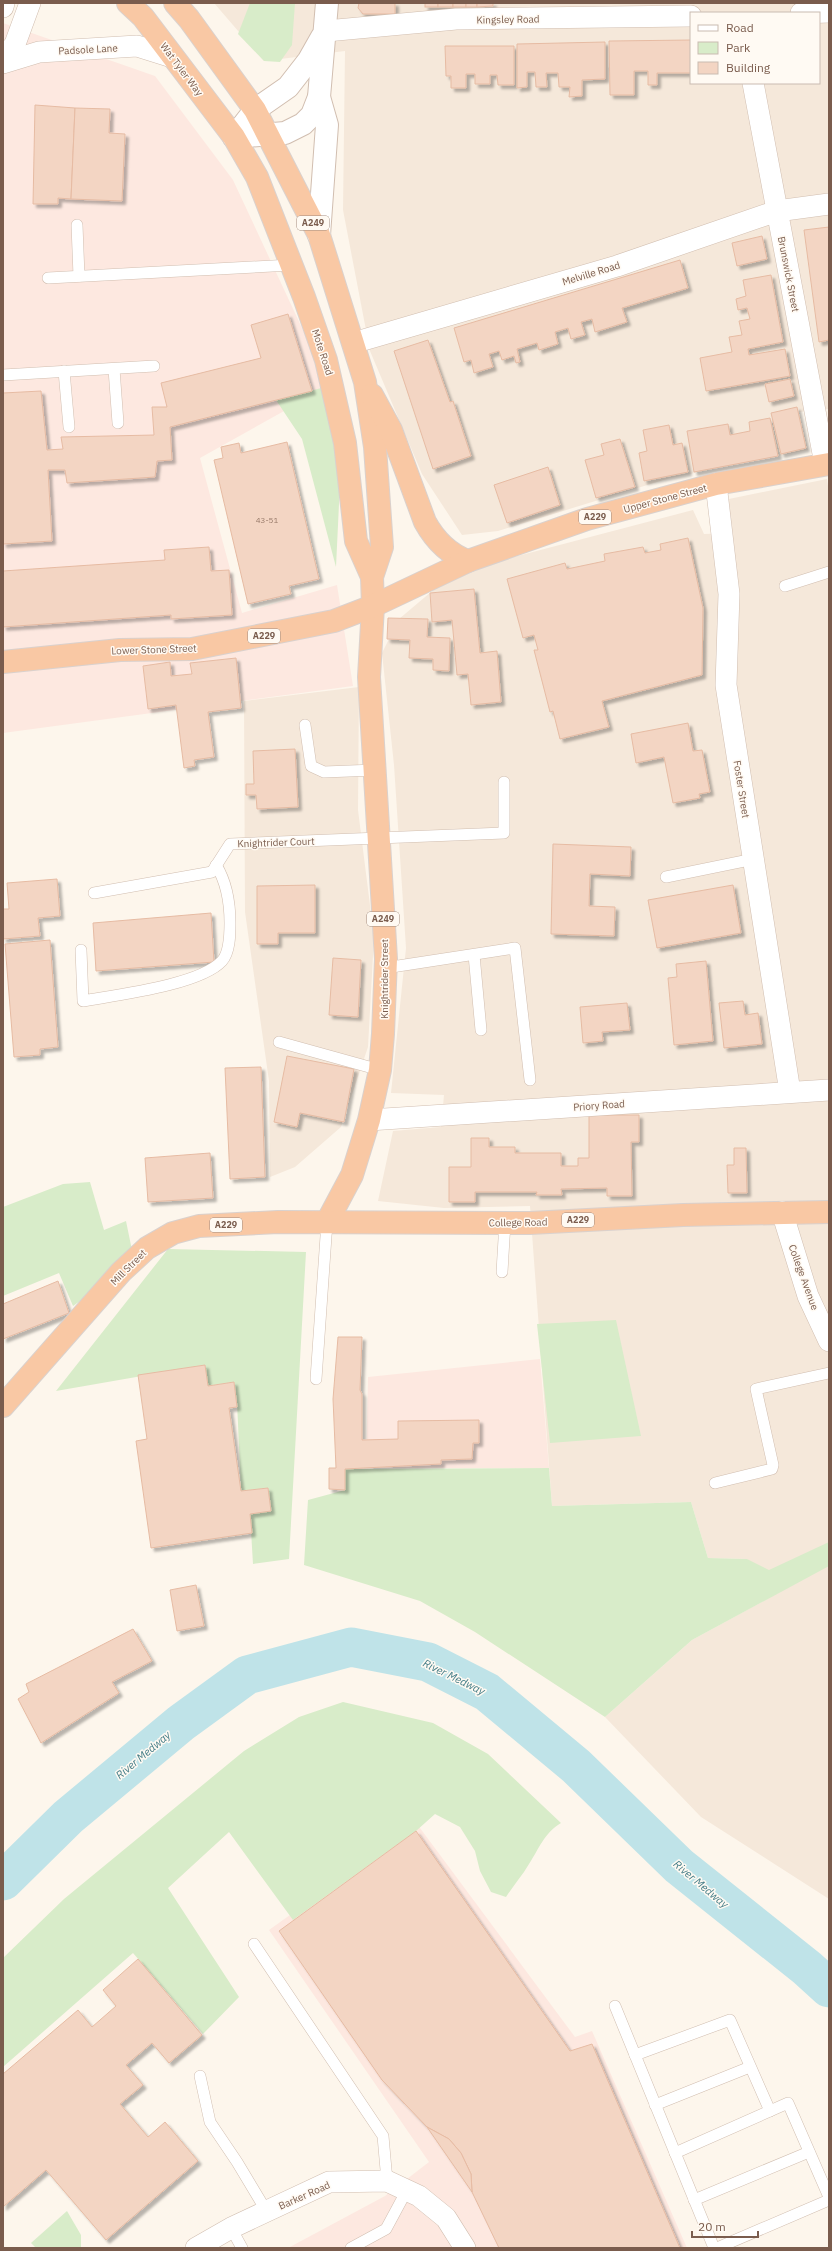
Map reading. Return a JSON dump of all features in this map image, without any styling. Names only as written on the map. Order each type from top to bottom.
[{"type":"highway","name":"Wat Tyler Way","points":[[128,3],[143,17],[234,137]]},
{"type":"highway","name":"A249","points":[[175,3],[254,110]]},
{"type":"highway","name":"Mote Road","points":[[254,110],[269,135],[319,235],[365,382],[375,447],[382,533],[382,547],[372,577],[373,606]]},
{"type":"highway","name":"Mote Road","points":[[234,137],[257,177],[292,265],[326,360],[334,389],[345,443],[356,541],[372,577]]},
{"type":"highway","name":"A249","points":[[365,382],[391,430],[425,522],[432,536],[454,556],[468,561]]},
{"type":"highway","name":"Upper Stone Street","points":[[373,606],[468,561],[588,519],[716,484],[827,464]]},
{"type":"highway","name":"Lower Stone Street","points":[[3,662],[120,650],[192,649],[334,621],[373,606]]},
{"type":"highway","name":"Knightrider Street","points":[[327,1222],[352,1175],[369,1120],[380,1070],[385,968],[369,677],[373,606]]},
{"type":"highway","name":"College Road","points":[[327,1222],[505,1222],[782,1212],[829,1212]]},
{"type":"highway","name":"Mill Street","points":[[3,1406],[121,1272],[153,1244],[173,1234],[199,1226],[278,1222],[327,1222]]},
{"type":"street","points":[[3,8],[4,3]]},
{"type":"street","points":[[3,59],[15,44],[30,3]]},
{"type":"street","name":"Mote Road","points":[[234,137],[286,133],[303,124],[312,115],[319,97],[326,31],[326,3]]},
{"type":"street","name":"Kingsley Road","points":[[326,31],[456,20],[690,16]]},
{"type":"street","name":"Mote Road","points":[[234,137],[254,110],[288,87],[310,60],[326,31]]},
{"type":"street","name":"Padsole Lane","points":[[3,63],[39,52],[137,46],[172,57]]},
{"type":"street","name":"Brunswick Street","points":[[753,84],[827,464]]},
{"type":"street","name":"Mote Road","points":[[319,97],[327,125],[319,235]]},
{"type":"street","name":"Melville Road","points":[[353,343],[616,266],[777,211],[829,204]]},
{"type":"street","name":"Foster Street","points":[[716,484],[729,594],[726,685],[790,1092]]},
{"type":"street","name":"Priory Road","points":[[369,1120],[829,1090]]},
{"type":"street","name":"College Avenue","points":[[782,1212],[808,1296],[829,1341]]},
{"type":"street","name":"Barker Road","points":[[196,2248],[231,2228],[329,2182],[387,2181],[419,2196],[446,2218],[465,2248]]},
{"type":"lane","points":[[77,226],[79,276]]},
{"type":"lane","points":[[48,278],[292,265]]},
{"type":"lane","points":[[3,375],[154,366]]},
{"type":"lane","points":[[114,369],[118,423]]},
{"type":"lane","points":[[64,371],[69,427]]},
{"type":"lane","points":[[785,586],[829,572]]},
{"type":"lane","points":[[305,725],[311,766],[324,772],[375,770]]},
{"type":"lane","points":[[379,839],[504,833],[504,782]]},
{"type":"lane","name":"Knightrider Court","points":[[94,893],[212,872],[230,844],[379,839]]},
{"type":"lane","points":[[666,877],[754,859]]},
{"type":"lane","points":[[82,950],[83,1001],[173,983],[211,971],[223,960],[230,940],[230,909],[225,879],[216,865]]},
{"type":"lane","points":[[385,968],[516,948],[530,1080]]},
{"type":"lane","points":[[474,955],[480,1030]]},
{"type":"lane","points":[[279,1042],[380,1070]]},
{"type":"lane","points":[[316,1380],[327,1222]]},
{"type":"lane","points":[[502,1272],[505,1222]]},
{"type":"lane","points":[[715,1483],[772,1469],[773,1465],[756,1388],[829,1372]]},
{"type":"lane","points":[[254,1944],[383,2136],[387,2181]]},
{"type":"lane","points":[[615,2006],[694,2200],[716,2248],[829,2200]]},
{"type":"lane","points":[[635,2055],[730,2020],[770,2111]]},
{"type":"lane","points":[[655,2105],[750,2067]]},
{"type":"lane","points":[[200,2076],[210,2122],[237,2162],[266,2212]]},
{"type":"lane","points":[[675,2154],[788,2103],[829,2197]]},
{"type":"lane","points":[[694,2200],[809,2152]]},
{"type":"lane","points":[[351,2248],[386,2229],[407,2190]]},
{"type":"lane","points":[[231,2228],[242,2248]]},
{"type":"shaded area","points":[[214,3],[829,3],[829,409],[799,412],[808,450],[670,478],[498,531],[462,535],[422,474],[370,351],[343,210],[345,51],[264,61]]},
{"type":"shaded area","points":[[3,23],[155,76],[233,180],[329,386],[200,458],[242,613],[337,585],[353,686],[3,733]]},
{"type":"shaded area","points":[[827,479],[829,493],[829,1899],[701,1817],[605,1717],[692,1640],[771,1597],[747,1559],[708,1558],[691,1502],[552,1506],[530,1206],[444,1208],[378,1201],[393,1131],[441,1127],[444,1095],[391,1093],[406,948],[394,765],[382,653],[399,619],[444,581],[498,561],[693,510],[704,534],[732,533],[724,500]]},
{"type":"shaded area","points":[[359,687],[358,810],[374,937],[368,1047],[341,1127],[295,1167],[270,1177],[269,1081],[245,912],[244,701]]},
{"type":"shaded area","points":[[540,1359],[549,1468],[366,1468],[368,1377]]},
{"type":"shaded area","points":[[417,1824],[575,2037],[592,2031],[687,2248],[288,2248],[385,2196],[429,2162],[269,1930]]},
{"type":"green space","points":[[250,3],[295,3],[292,45],[280,62],[264,61],[238,34]]},
{"type":"green space","points":[[329,386],[341,462],[336,567],[302,439],[276,400]]},
{"type":"green space","points":[[90,1182],[104,1230],[126,1221],[134,1260],[121,1272],[73,1306],[59,1273],[3,1296],[3,1207],[63,1184]]},
{"type":"green space","points":[[168,1249],[306,1252],[289,1559],[253,1564],[250,1514],[271,1511],[268,1488],[241,1491],[237,1402],[234,1382],[208,1386],[205,1365],[56,1391]]},
{"type":"green space","points":[[616,1320],[641,1436],[550,1443],[537,1324]]},
{"type":"green space","points":[[549,1468],[552,1506],[691,1502],[708,1558],[747,1559],[769,1570],[829,1542],[829,1566],[692,1640],[605,1717],[475,1632],[420,1601],[304,1565],[308,1500],[345,1490],[345,1469]]},
{"type":"green space","points":[[343,1702],[433,1723],[488,1754],[561,1823],[546,1836],[506,1897],[491,1892],[480,1871],[475,1851],[460,1827],[435,1814],[416,1831],[293,1920],[229,1832],[168,1888],[239,1997],[203,2034],[133,1953],[3,2067],[3,1958],[64,1899],[244,1751],[299,1717]]},
{"type":"green space","points":[[67,2211],[81,2235],[81,2248],[36,2248],[31,2243]]},
{"type":"building","points":[[359,3],[395,3],[395,14],[363,14],[358,8]]},
{"type":"building","points":[[425,3],[438,3],[438,7],[425,7]]},
{"type":"building","points":[[438,3],[453,3],[453,7],[438,7]]},
{"type":"building","points":[[453,3],[466,3],[466,7],[453,7]]},
{"type":"building","points":[[466,3],[477,3],[477,7],[466,7]]},
{"type":"building","points":[[477,3],[493,3],[493,6],[477,7]]},
{"type":"building","points":[[690,40],[690,73],[657,73],[657,85],[648,85],[648,71],[634,71],[634,95],[610,95],[609,41]]},
{"type":"building","points":[[605,42],[605,79],[582,80],[582,96],[569,97],[570,87],[559,87],[558,73],[546,73],[547,87],[536,87],[535,72],[527,72],[527,87],[517,88],[517,44]]},
{"type":"building","points":[[445,46],[514,46],[514,85],[498,85],[497,75],[490,75],[490,84],[475,84],[475,74],[466,74],[466,88],[451,88],[451,76],[446,76]]},
{"type":"building","points":[[35,105],[75,108],[71,199],[58,198],[58,204],[33,204]]},
{"type":"building","points":[[75,108],[110,109],[109,133],[125,134],[122,201],[71,199]]},
{"type":"building","points":[[829,227],[829,340],[819,342],[804,230]]},
{"type":"building","points":[[762,236],[767,259],[737,266],[732,243]]},
{"type":"building","points":[[680,260],[688,288],[622,308],[627,322],[595,332],[592,319],[581,322],[585,335],[571,339],[568,328],[555,332],[558,344],[539,350],[537,343],[517,349],[520,362],[516,363],[514,356],[502,360],[499,351],[489,354],[493,367],[474,373],[471,360],[464,362],[454,328]]},
{"type":"building","points":[[771,275],[783,342],[748,349],[749,355],[785,349],[790,376],[706,391],[700,358],[732,352],[729,337],[742,335],[739,321],[750,319],[747,308],[738,310],[736,299],[746,296],[743,280]]},
{"type":"building","points":[[288,314],[312,391],[170,427],[172,460],[157,461],[155,477],[67,483],[65,470],[48,470],[52,541],[3,544],[3,393],[41,391],[47,450],[63,449],[61,437],[154,435],[152,407],[167,407],[161,383],[261,358],[251,325]]},
{"type":"building","points":[[428,340],[450,402],[453,401],[471,456],[433,469],[394,351]]},
{"type":"building","points":[[790,379],[794,396],[769,402],[765,384]]},
{"type":"building","points":[[797,407],[806,448],[781,454],[771,413]]},
{"type":"building","points":[[770,418],[778,456],[694,472],[687,431],[728,424],[730,435],[750,431],[749,422]]},
{"type":"building","points":[[669,425],[673,445],[682,443],[688,472],[644,481],[639,453],[647,451],[643,430]]},
{"type":"building","points":[[620,439],[635,487],[596,498],[585,460],[604,455],[601,444]]},
{"type":"building","points":[[287,442],[319,579],[289,586],[291,594],[248,604],[214,460],[223,458],[221,447],[239,443],[241,453]]},
{"type":"building","points":[[548,467],[560,505],[507,523],[494,485]]},
{"type":"building","points":[[688,538],[703,608],[702,675],[602,701],[609,727],[560,739],[553,711],[550,712],[534,650],[538,650],[534,635],[523,638],[507,579],[565,563],[567,569],[605,561],[604,554],[643,547],[645,553],[661,550],[660,544]]},
{"type":"building","points":[[209,547],[211,571],[229,570],[232,615],[171,619],[171,615],[3,627],[3,571],[165,560],[164,550]]},
{"type":"building","points":[[474,589],[480,653],[497,651],[501,702],[471,705],[468,674],[457,675],[452,620],[432,622],[430,593]]},
{"type":"building","points":[[388,618],[428,619],[427,637],[450,638],[449,671],[433,670],[433,659],[409,658],[410,640],[387,639]]},
{"type":"building","points":[[236,658],[241,708],[208,712],[214,757],[194,760],[195,766],[184,768],[176,705],[148,709],[143,666],[170,662],[171,676],[192,674],[190,663]]},
{"type":"building","points":[[688,723],[693,751],[702,750],[710,792],[699,794],[700,798],[673,803],[664,757],[636,763],[631,734]]},
{"type":"building","points":[[295,749],[298,807],[257,809],[256,795],[246,795],[246,784],[254,784],[253,751]]},
{"type":"building","points":[[553,844],[631,847],[630,876],[590,874],[589,906],[615,907],[614,936],[551,934]]},
{"type":"building","points":[[57,879],[60,916],[38,918],[40,936],[3,939],[3,909],[9,909],[7,883]]},
{"type":"building","points":[[315,885],[315,933],[278,933],[278,944],[257,944],[257,886]]},
{"type":"building","points":[[733,885],[741,933],[657,948],[648,900]]},
{"type":"building","points":[[211,913],[214,962],[96,971],[93,923]]},
{"type":"building","points":[[50,940],[58,1047],[40,1049],[40,1055],[14,1057],[5,944]]},
{"type":"building","points":[[333,958],[361,960],[358,1017],[329,1015]]},
{"type":"building","points":[[706,961],[713,1041],[674,1045],[668,978],[677,977],[676,964]]},
{"type":"building","points":[[743,1001],[745,1015],[758,1013],[762,1044],[724,1048],[719,1003]]},
{"type":"building","points":[[627,1003],[630,1030],[602,1032],[603,1041],[583,1043],[580,1007]]},
{"type":"building","points":[[287,1056],[354,1069],[344,1122],[300,1113],[297,1127],[274,1122]]},
{"type":"building","points":[[261,1067],[265,1177],[230,1179],[225,1068]]},
{"type":"building","points":[[589,1115],[639,1115],[639,1142],[631,1142],[632,1196],[607,1196],[607,1188],[561,1189],[562,1195],[536,1195],[537,1192],[475,1192],[475,1202],[449,1202],[449,1167],[471,1167],[471,1138],[489,1138],[489,1147],[515,1147],[515,1153],[561,1153],[561,1166],[578,1166],[578,1158],[589,1158]]},
{"type":"building","points":[[734,1148],[746,1148],[747,1193],[728,1193],[727,1165],[734,1165]]},
{"type":"building","points":[[210,1153],[213,1198],[148,1202],[145,1158]]},
{"type":"building","points":[[58,1281],[69,1313],[3,1339],[3,1304]]},
{"type":"building","points":[[338,1337],[362,1337],[360,1390],[362,1394],[362,1440],[398,1439],[398,1421],[479,1420],[479,1443],[473,1443],[472,1459],[441,1460],[441,1464],[345,1469],[345,1490],[329,1489],[329,1468],[336,1468],[333,1399]]},
{"type":"building","points":[[205,1365],[208,1386],[234,1382],[237,1407],[229,1408],[241,1491],[268,1488],[271,1511],[250,1514],[252,1533],[151,1548],[136,1441],[147,1439],[138,1375]]},
{"type":"building","points":[[196,1585],[204,1626],[177,1631],[170,1590]]},
{"type":"building","points":[[133,1629],[152,1661],[112,1682],[119,1693],[41,1743],[18,1699],[29,1692],[26,1684]]},
{"type":"building","points":[[416,1831],[570,2051],[592,2044],[680,2248],[499,2248],[472,2192],[471,2174],[461,2153],[449,2139],[427,2127],[382,2080],[279,1931]]},
{"type":"building","points":[[138,1959],[202,2035],[169,2063],[152,2043],[126,2065],[143,2085],[120,2104],[148,2137],[165,2122],[198,2161],[106,2240],[46,2170],[3,2207],[3,2074],[78,2010],[92,2027],[116,2006],[103,1990]]},
{"type":"building","points":[[427,2127],[449,2139],[461,2153],[471,2174],[472,2192]]},
{"type":"waterway","name":"River Medway","points":[[3,1881],[68,1817],[181,1723],[247,1675],[351,1647],[428,1662],[487,1692],[576,1766],[679,1866],[807,1968],[829,1988]]}]
